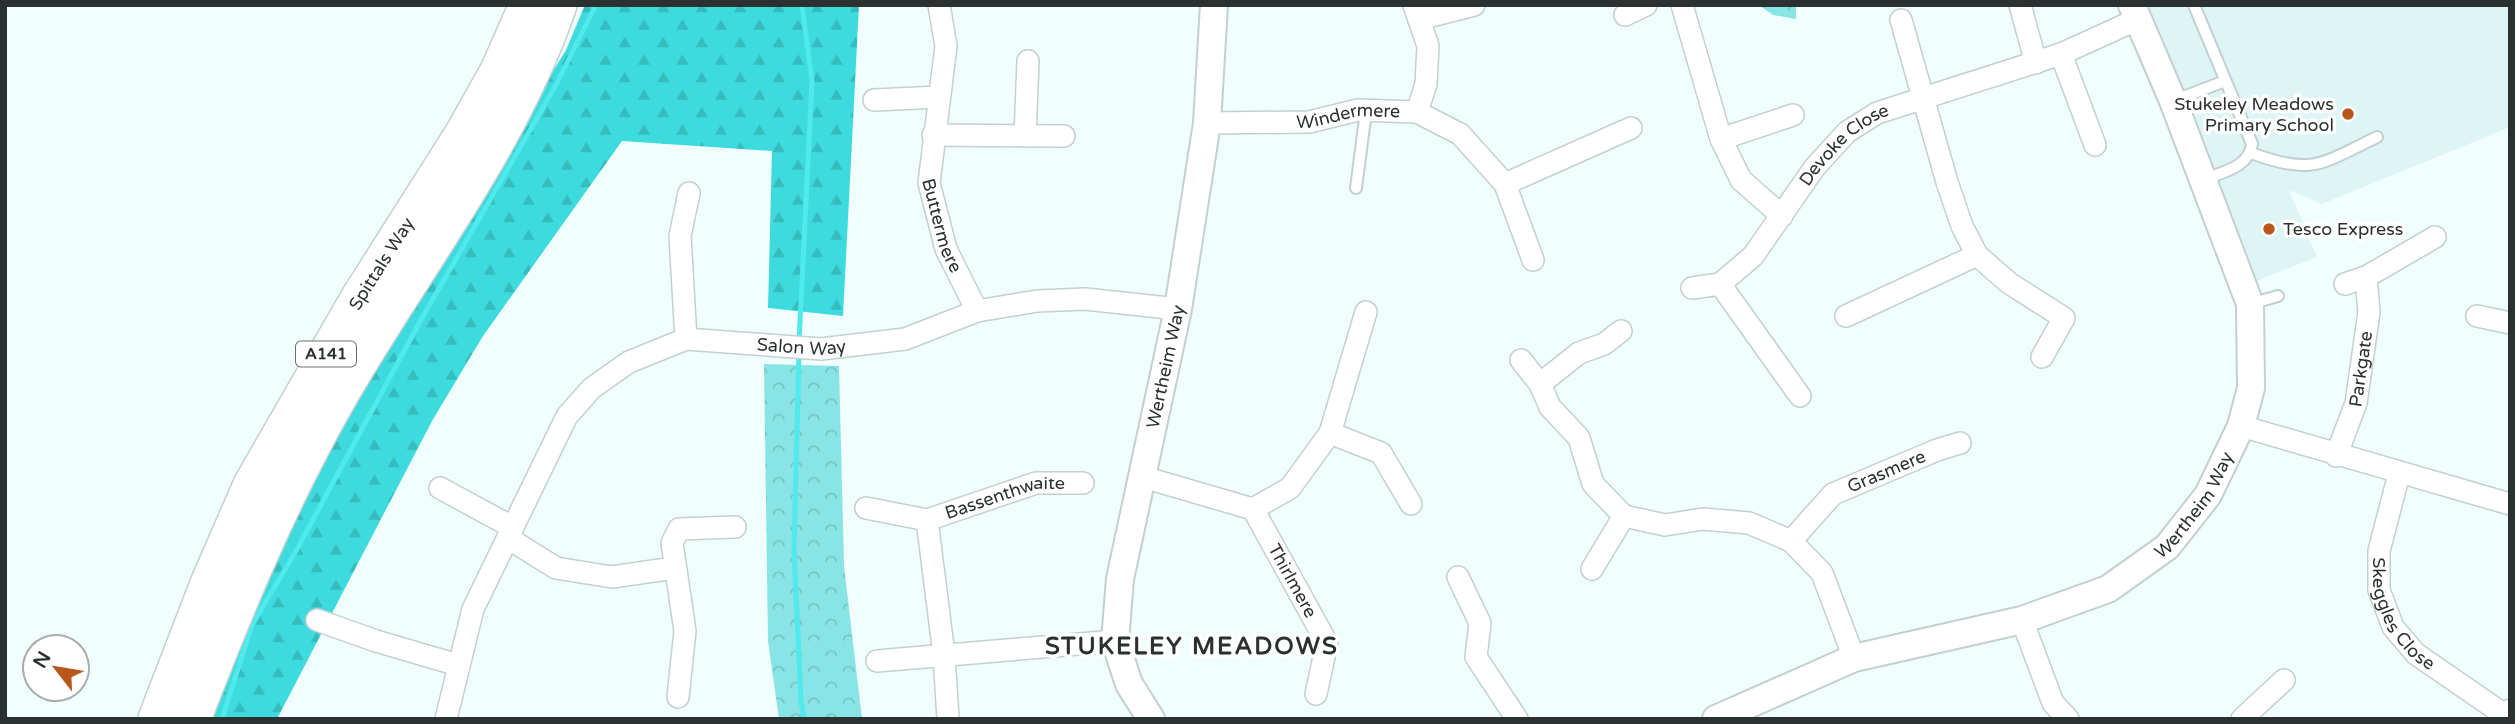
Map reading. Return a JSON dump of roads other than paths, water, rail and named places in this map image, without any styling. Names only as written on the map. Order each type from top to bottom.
[{"type":"highway","name":"Spittals Way","points":[[157,719],[209,584],[252,485],[359,299],[463,135],[499,71],[528,5]]},
{"type":"highway","name":"Spittals Way","points":[[192,719],[251,569],[284,501],[340,393],[461,202],[510,117],[558,5]]},
{"type":"street","points":[[463,135],[510,5]]},
{"type":"street","name":"Buttermere","points":[[939,5],[946,46],[929,183],[946,249],[977,311]]},
{"type":"street","name":"Wertheim Way","points":[[1151,719],[1129,684],[1115,641],[1120,579],[1178,309],[1207,123],[1214,5]]},
{"type":"street","points":[[1417,112],[1426,84],[1428,46],[1417,12],[1474,5]]},
{"type":"street","points":[[1625,15],[1646,5]]},
{"type":"street","points":[[1682,5],[1721,139],[1741,180],[1782,216]]},
{"type":"street","points":[[2020,5],[2036,63]]},
{"type":"street","name":"Wertheim Way","points":[[1725,717],[1854,658],[2022,620],[2108,589],[2167,547],[2208,495],[2241,426],[2251,388],[2250,304],[2173,101],[2134,13]]},
{"type":"street","name":"Devoke Close","points":[[1720,284],[1753,256],[1815,167],[1847,132],[1877,113],[2061,54],[2134,13]]},
{"type":"street","points":[[1901,20],[1947,182],[1962,226],[1977,255],[2009,283],[2064,318],[2042,357]]},
{"type":"street","points":[[2061,54],[2095,145]]},
{"type":"street","points":[[1024,136],[1028,61]]},
{"type":"street","points":[[874,100],[939,97]]},
{"type":"street","name":"Windermere","points":[[1207,123],[1309,122],[1366,111],[1417,112],[1460,134],[1506,184],[1533,260]]},
{"type":"street","points":[[1721,139],[1793,115]]},
{"type":"street","points":[[1506,184],[1631,128]]},
{"type":"street","points":[[933,135],[1064,136]]},
{"type":"street","points":[[686,339],[672,236],[689,193]]},
{"type":"street","points":[[2345,284],[2366,277],[2435,237]]},
{"type":"street","points":[[1846,316],[1877,313],[1977,255]]},
{"type":"street","name":"Parkgate","points":[[2336,456],[2356,403],[2369,312],[2366,277]]},
{"type":"street","points":[[1692,288],[1720,284],[1800,396]]},
{"type":"street","name":"Salon Way","points":[[446,719],[473,609],[567,416],[592,388],[629,362],[686,339],[821,349],[905,339],[977,311],[1037,301],[1085,299],[1178,309]]},
{"type":"street","points":[[1143,477],[1253,509],[1290,488],[1330,433],[1366,312]]},
{"type":"street","points":[[2477,316],[2510,323]]},
{"type":"street","points":[[1541,384],[1578,353],[1604,344],[1621,331]]},
{"type":"street","points":[[1521,360],[1541,384],[1550,407],[1579,438],[1593,484],[1624,516],[1665,525],[1703,519],[1749,523],[1791,541],[1822,573],[1854,658]]},
{"type":"street","points":[[2241,426],[2336,456],[2510,504]]},
{"type":"street","points":[[1330,433],[1381,453],[1411,504]]},
{"type":"street","name":"Grasmere","points":[[1791,541],[1833,494],[1960,443]]},
{"type":"street","name":"Skeggles Close","points":[[2399,474],[2379,551],[2379,590],[2393,627],[2416,654],[2507,715]]},
{"type":"street","name":"Bassenthwaite","points":[[866,508],[927,520],[1036,484],[1083,483]]},
{"type":"street","points":[[440,488],[510,533],[555,568],[612,577],[674,568]]},
{"type":"street","name":"Thirlmere","points":[[1253,509],[1327,643],[1316,694]]},
{"type":"street","points":[[1592,569],[1624,516]]},
{"type":"street","name":"Bassenthwaite","points":[[927,520],[944,655],[948,719]]},
{"type":"street","points":[[678,697],[685,631],[672,543],[679,530],[735,527]]},
{"type":"street","points":[[1458,577],[1480,623],[1476,657],[1517,719]]},
{"type":"street","points":[[2022,620],[2053,703],[2068,719]]},
{"type":"street","points":[[327,629],[458,664]]},
{"type":"street","points":[[877,662],[1115,641]]},
{"type":"street","points":[[2248,717],[2284,680]]},
{"type":"lane","points":[[2194,5],[2252,144],[2251,153],[2239,166],[2202,180]]},
{"type":"lane","points":[[2173,101],[2225,80]]},
{"type":"lane","points":[[1356,188],[1366,111]]},
{"type":"lane","points":[[2251,153],[2283,164],[2302,167],[2323,163],[2377,136]]},
{"type":"lane","points":[[2250,304],[2278,296]]},
{"type":"waterway","points":[[222,719],[252,625],[296,551],[422,318],[556,85],[596,5]]},
{"type":"waterway","points":[[799,342],[812,81],[802,5]]},
{"type":"waterway","points":[[799,351],[794,550],[804,719]]},
{"type":"place","name":"Stukeley Meadows Primary School","points":[[2348,114]]},
{"type":"place","name":"Tesco Express","points":[[2269,229]]},
{"type":"district","name":"STUKELEY MEADOWS","points":[[1192,646]]}]
